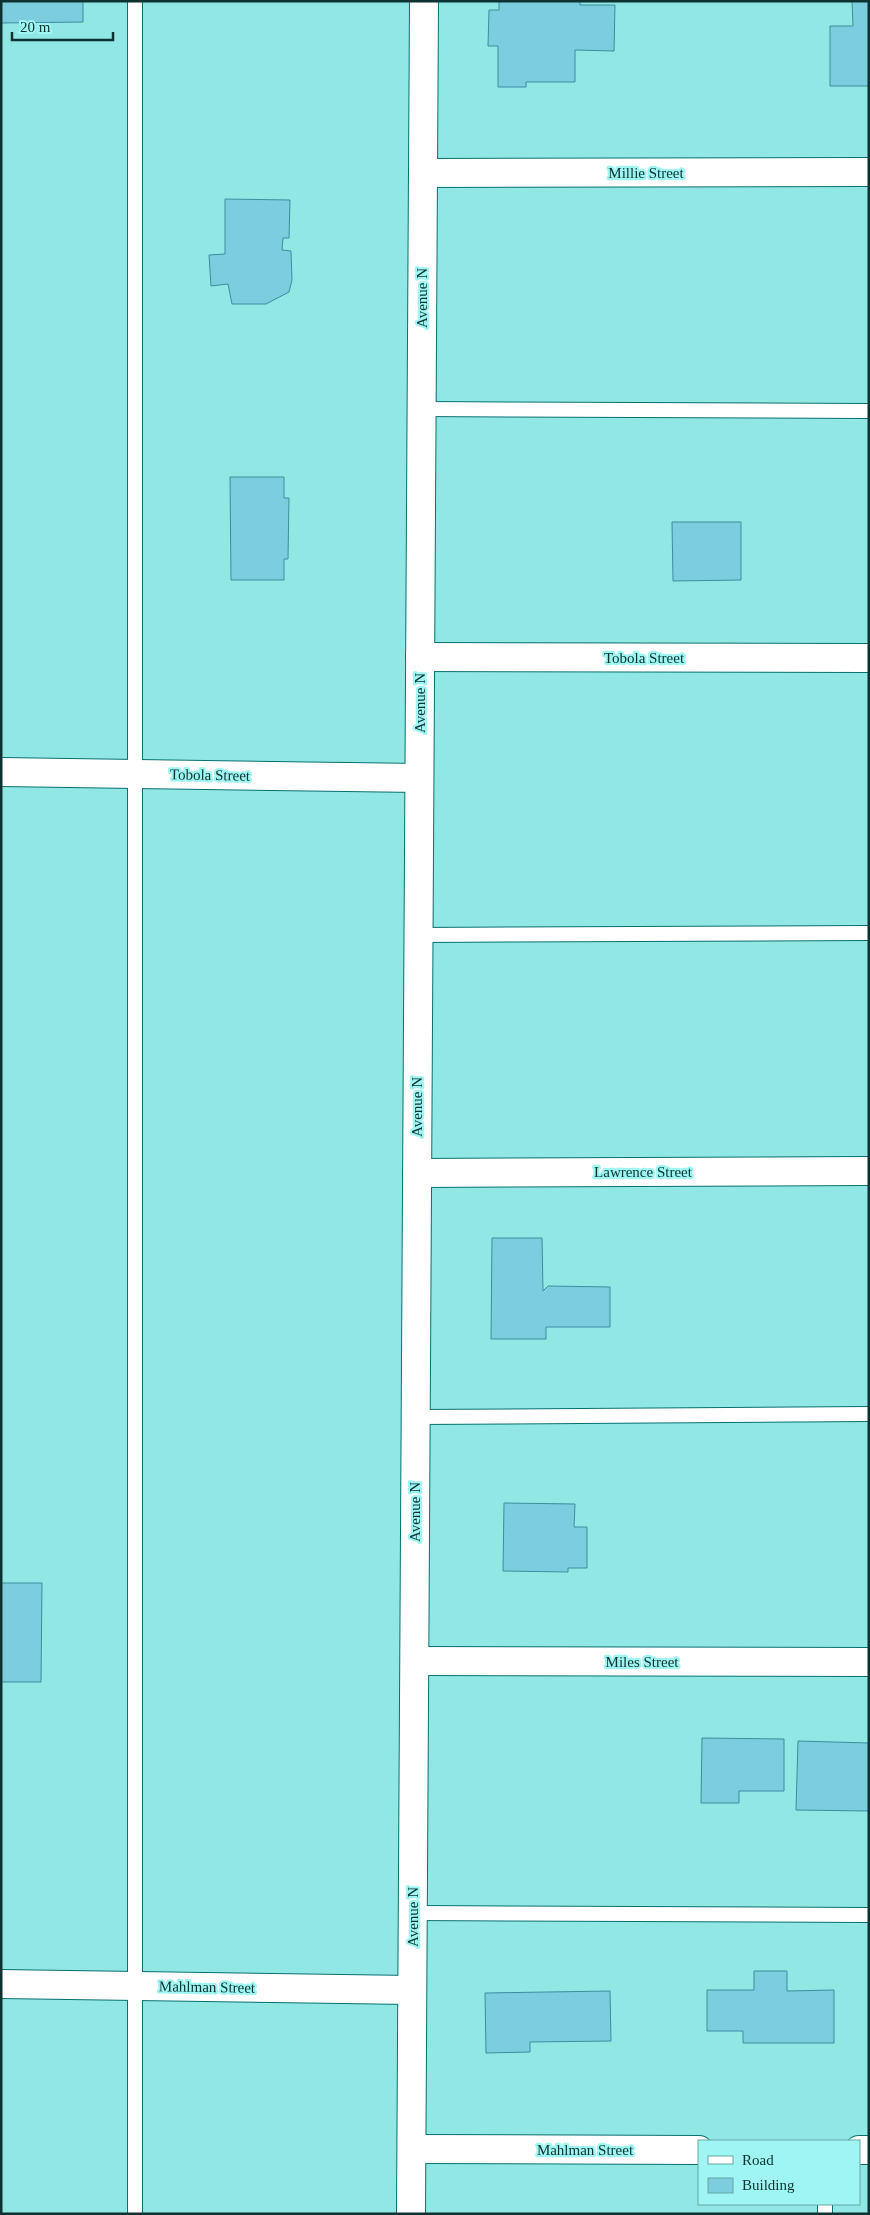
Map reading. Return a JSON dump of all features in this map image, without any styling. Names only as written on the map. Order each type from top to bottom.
[{"type":"street","name":"Avenue N","points":[[411,2214],[424,1]]},
{"type":"street","name":"Millie Street","points":[[423,173],[869,172]]},
{"type":"street","name":"Tobola Street","points":[[420,657],[869,658]]},
{"type":"street","name":"Tobola Street","points":[[1,772],[419,778]]},
{"type":"street","name":"Lawrence Street","points":[[417,1172],[869,1171]]},
{"type":"street","name":"Miles Street","points":[[415,1661],[869,1662]]},
{"type":"street","name":"Mahlman Street","points":[[1,1984],[412,1990]]},
{"type":"street","name":"Mahlman Street","points":[[412,2149],[698,2150]]},
{"type":"lane","points":[[135,1],[135,2214]]},
{"type":"lane","points":[[421,409],[869,411]]},
{"type":"lane","points":[[418,935],[869,933]]},
{"type":"lane","points":[[416,1417],[869,1414]]},
{"type":"lane","points":[[413,1913],[869,1915]]},
{"type":"building","points":[[1,1],[83,1],[83,22],[1,23]]},
{"type":"building","points":[[499,1],[580,1],[580,5],[615,5],[614,51],[575,50],[575,82],[526,82],[526,87],[498,87],[498,46],[488,46],[489,10],[499,10]]},
{"type":"building","points":[[852,1],[869,1],[869,86],[830,86],[830,26],[853,26]]},
{"type":"building","points":[[225,199],[290,200],[289,238],[283,238],[282,250],[291,251],[292,280],[289,292],[266,304],[232,304],[228,284],[211,286],[209,255],[225,254]]},
{"type":"building","points":[[230,477],[284,477],[284,498],[289,498],[288,559],[284,559],[284,580],[231,580]]},
{"type":"building","points":[[672,522],[741,522],[741,580],[673,581]]},
{"type":"building","points":[[492,1238],[542,1238],[543,1291],[548,1286],[610,1287],[610,1327],[546,1327],[546,1339],[491,1339]]},
{"type":"building","points":[[504,1503],[575,1504],[574,1527],[587,1527],[587,1568],[568,1568],[568,1572],[503,1571]]},
{"type":"building","points":[[1,1583],[42,1583],[41,1682],[1,1682]]},
{"type":"building","points":[[702,1738],[784,1739],[784,1791],[739,1791],[739,1803],[701,1803]]},
{"type":"building","points":[[798,1741],[869,1743],[869,1811],[796,1810]]},
{"type":"building","points":[[754,1971],[787,1971],[787,1991],[834,1990],[834,2043],[743,2043],[743,2031],[707,2031],[707,1990],[754,1990]]},
{"type":"building","points":[[610,1991],[611,2041],[530,2042],[530,2052],[486,2053],[485,1993]]}]
